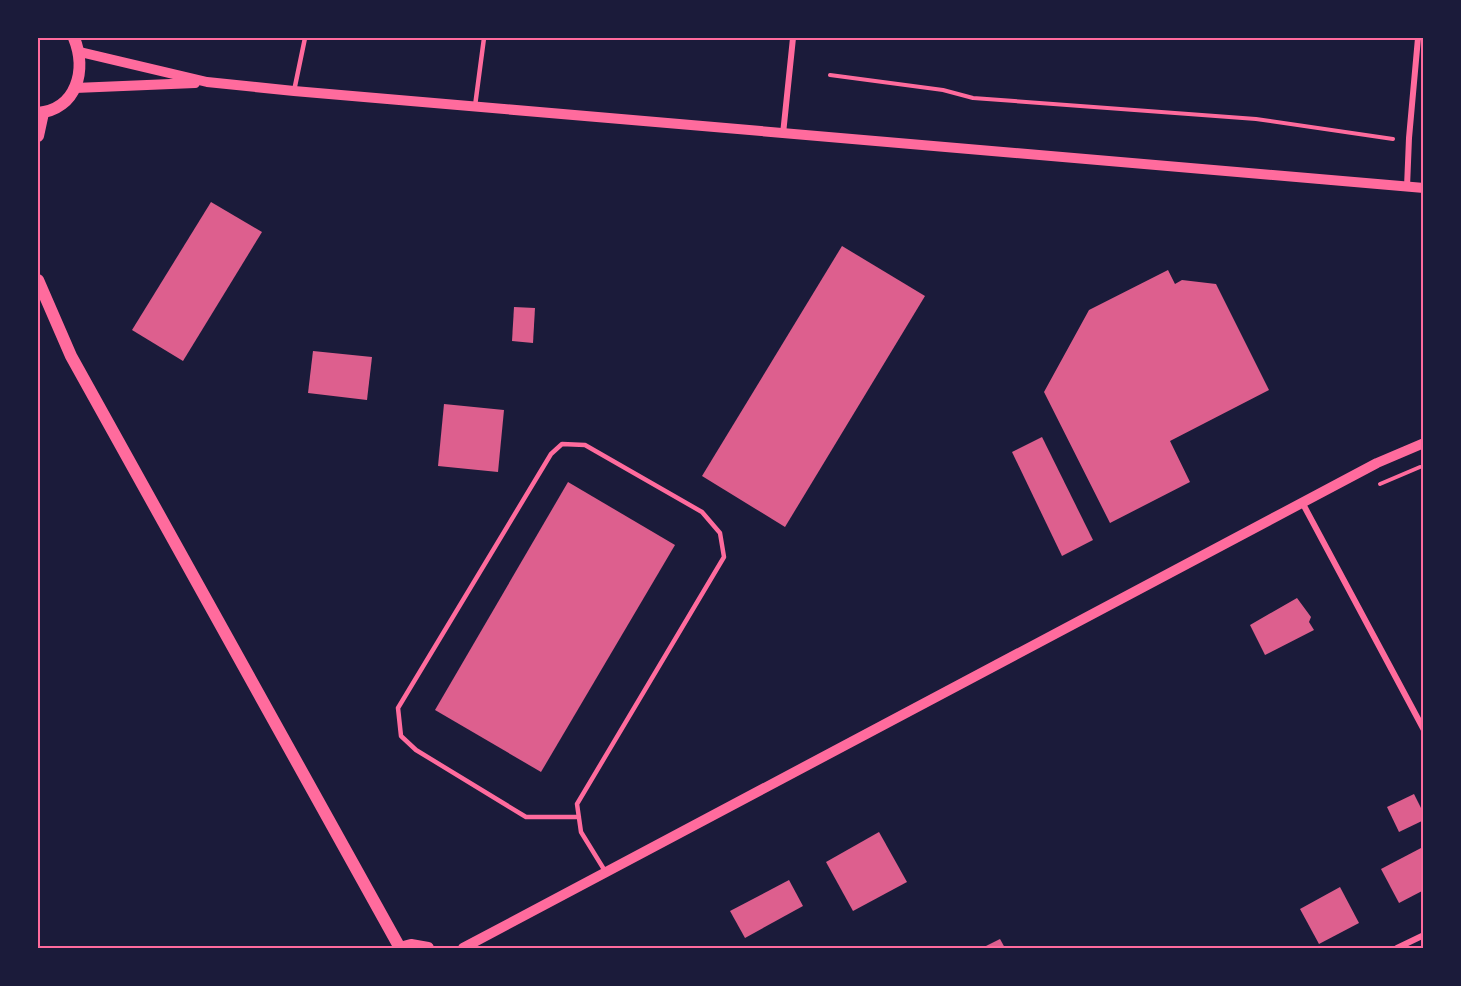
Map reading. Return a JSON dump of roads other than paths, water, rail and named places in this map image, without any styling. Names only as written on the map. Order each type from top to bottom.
[{"type":"main road","points":[[38,136],[40,113],[66,99],[75,88],[81,64],[80,52],[74,38]]},
{"type":"main road","points":[[38,280],[71,356],[400,948],[411,945],[428,948]]},
{"type":"street","points":[[783,134],[793,38]]},
{"type":"street","points":[[1407,187],[1408,138],[1419,38]]},
{"type":"street","points":[[80,52],[207,82],[294,91],[1424,188]]},
{"type":"street","points":[[75,88],[207,82]]},
{"type":"street","points":[[463,948],[1377,463],[1424,443]]},
{"type":"street","points":[[1303,504],[1424,730]]},
{"type":"street","points":[[1397,948],[1424,935]]},
{"type":"lane","points":[[294,91],[305,38]]},
{"type":"lane","points":[[476,106],[484,38]]},
{"type":"lane","points":[[579,817],[526,817],[416,750],[401,736],[398,708],[551,454],[562,444],[585,446],[702,512],[720,533],[724,557],[577,804],[579,817],[581,832],[607,873]]}]
